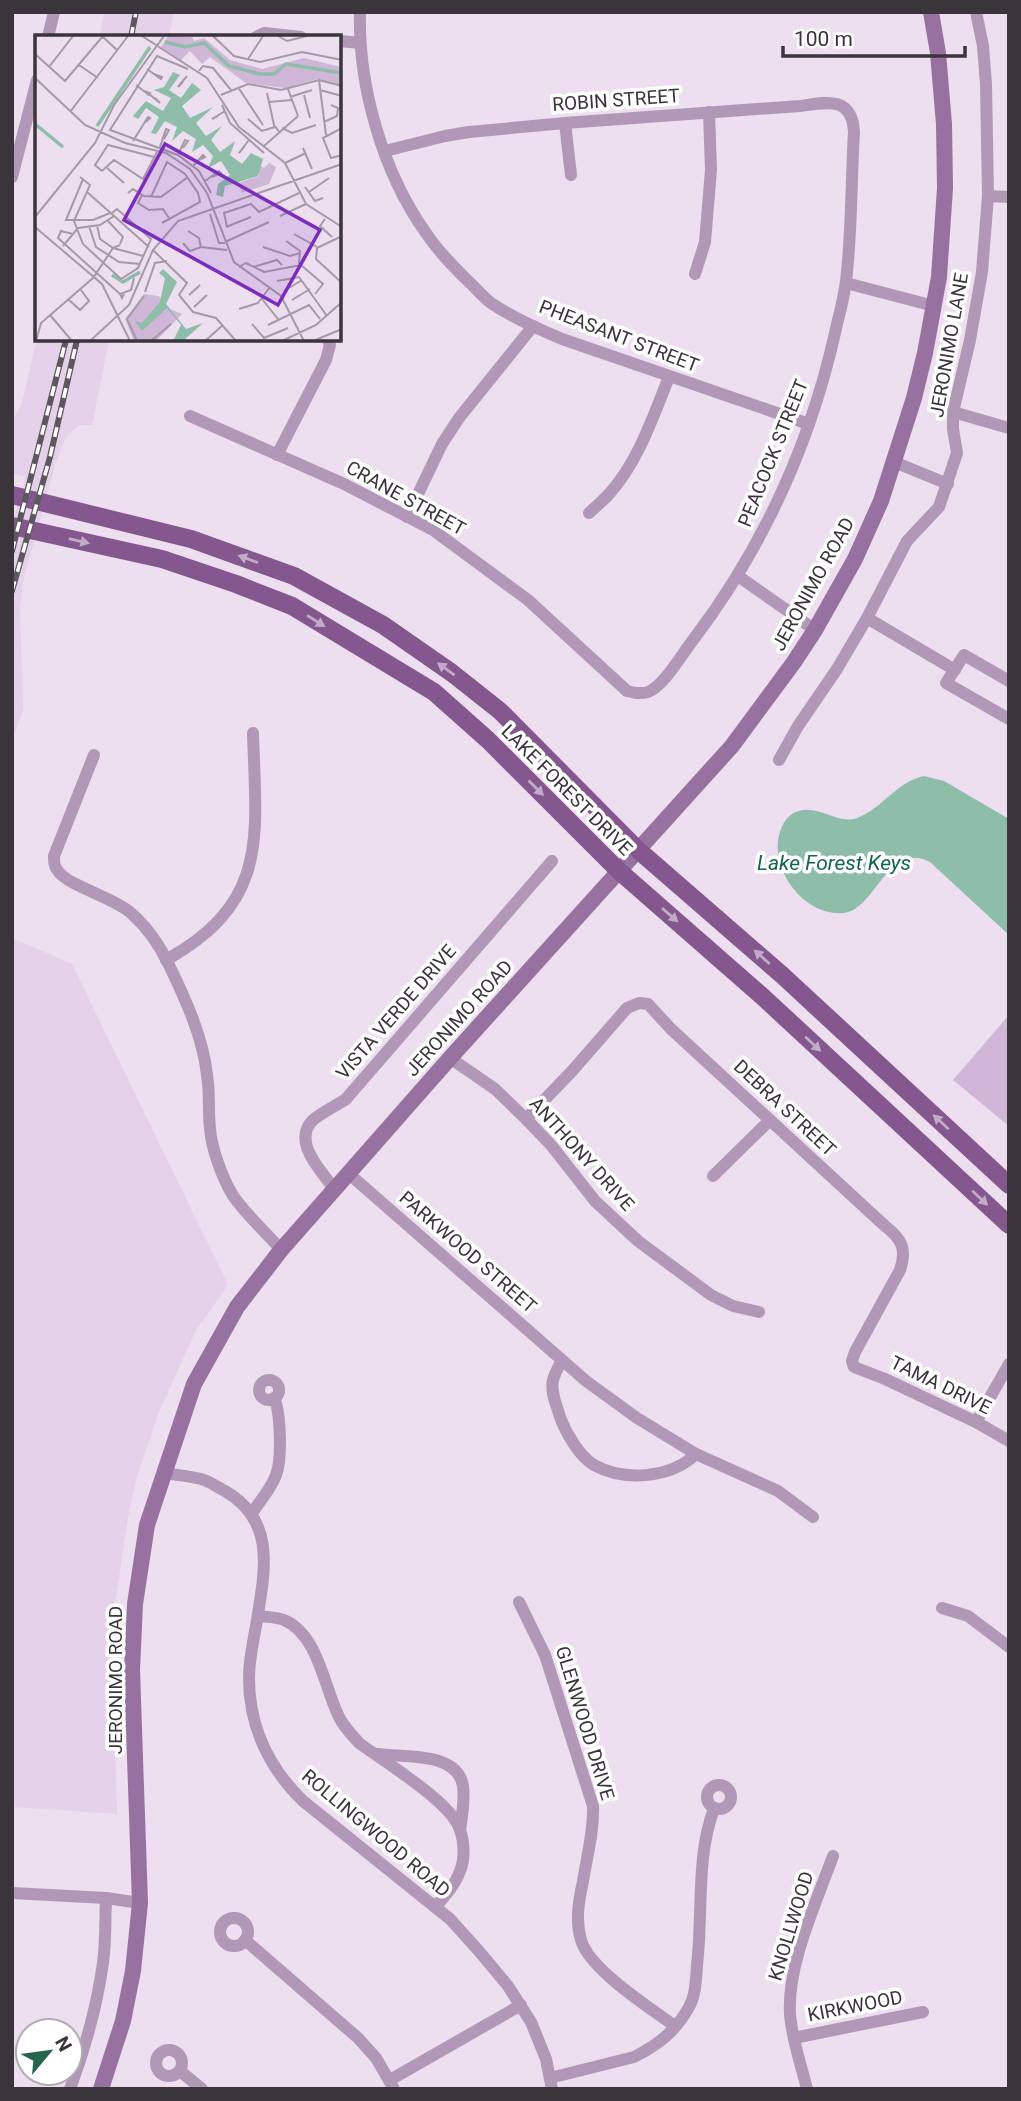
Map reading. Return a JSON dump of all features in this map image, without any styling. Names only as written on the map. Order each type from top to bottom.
[{"type":"main road","name":"JERONIMO ROAD","points":[[101,2089],[123,2021],[133,1971],[140,1903],[132,1670],[135,1604],[147,1525],[194,1384],[237,1307],[281,1250],[618,870],[732,746],[815,630],[863,543],[894,462],[922,365],[943,245],[946,188],[942,99],[931,12]]},
{"type":"main road","name":"LAKE FOREST DRIVE","points":[[12,495],[191,539],[293,576],[383,625],[452,673],[500,711],[637,849],[782,975],[1009,1185]]},
{"type":"main road","name":"LAKE FOREST DRIVE","points":[[12,526],[162,559],[236,583],[292,606],[433,692],[488,740],[618,870],[763,997],[1009,1225]]},
{"type":"street","points":[[48,35],[54,12]]},
{"type":"street","name":"PHEASANT STREET","points":[[360,12],[363,71],[385,151],[397,183],[413,213],[436,246],[491,302],[562,339],[809,424]]},
{"type":"street","name":"JERONIMO LANE","points":[[779,760],[798,726],[837,669],[906,541],[935,513],[948,484],[957,453],[953,412],[982,272],[988,196],[986,84],[983,46],[976,12]]},
{"type":"street","points":[[259,35],[286,35]]},
{"type":"street","points":[[341,41],[360,43]]},
{"type":"street","points":[[12,177],[35,88]]},
{"type":"street","name":"ROBIN STREET","points":[[385,151],[445,136],[565,123],[829,102],[850,111]]},
{"type":"street","name":"PEACOCK STREET","points":[[647,692],[666,676],[738,576],[785,484],[809,424],[825,376],[846,283],[855,132],[850,111]]},
{"type":"street","points":[[695,274],[705,242],[711,170],[709,112]]},
{"type":"street","points":[[565,123],[571,175]]},
{"type":"street","points":[[988,196],[1009,197]]},
{"type":"street","points":[[846,283],[934,306]]},
{"type":"street","points":[[407,517],[442,444],[459,418],[533,326]]},
{"type":"street","points":[[276,455],[326,360],[328,341]]},
{"type":"street","points":[[589,513],[609,495],[626,471],[648,428],[669,377]]},
{"type":"street","points":[[953,412],[1009,428]]},
{"type":"street","name":"CRANE STREET","points":[[190,416],[344,484],[433,530],[528,600],[627,691],[637,694],[647,692]]},
{"type":"street","points":[[894,462],[948,484]]},
{"type":"street","points":[[738,576],[815,630]]},
{"type":"street","points":[[866,618],[955,670]]},
{"type":"street","points":[[1009,681],[964,655],[946,684],[1009,719]]},
{"type":"street","points":[[166,960],[187,948],[216,925],[236,900],[243,884],[253,851],[253,733]]},
{"type":"street","points":[[94,755],[54,856],[54,865],[68,880],[116,902],[130,912],[156,942],[181,993],[203,1053],[208,1085],[209,1128],[223,1175],[232,1194],[281,1250]]},
{"type":"street","name":"VISTA VERDE DRIVE","points":[[334,1189],[311,1157],[306,1144],[305,1138],[310,1125],[346,1099],[552,861]]},
{"type":"street","name":"DEBRA STREET","points":[[526,1119],[627,1008],[639,1003],[648,1004],[771,1121],[897,1235],[904,1258],[855,1352],[852,1361],[854,1367]]},
{"type":"street","name":"ANTHONY DRIVE","points":[[450,1058],[495,1089],[526,1119],[551,1145],[594,1201],[638,1241],[710,1295],[733,1306],[759,1312]]},
{"type":"street","points":[[713,1175],[771,1121]]},
{"type":"street","name":"PARKWOOD STREET","points":[[348,1173],[586,1381],[637,1418],[696,1454],[778,1491],[813,1517]]},
{"type":"street","points":[[562,1360],[553,1380],[553,1393],[563,1425],[581,1452],[593,1464],[606,1470],[635,1475],[672,1470],[686,1464],[696,1454]]},
{"type":"street","points":[[976,1422],[1009,1364]]},
{"type":"street","name":"TAMA DRIVE","points":[[854,1367],[976,1422],[1009,1441]]},
{"type":"street","points":[[164,1473],[204,1480],[241,1502],[252,1513],[277,1474],[279,1418],[274,1398]]},
{"type":"street","name":"ROLLINGWOOD ROAD","points":[[252,1513],[258,1525],[263,1560],[258,1616],[250,1661],[249,1691],[255,1724],[267,1755],[303,1801],[450,1919],[478,1950],[521,2005],[540,2041],[551,2083]]},
{"type":"street","name":"GLENWOOD DRIVE","points":[[519,1602],[545,1655],[593,1806],[593,1826],[578,1913],[582,1942],[586,1952],[608,1974],[675,2026]]},
{"type":"street","points":[[942,1608],[968,1616],[1009,1647]]},
{"type":"street","points":[[258,1616],[275,1617],[300,1630],[309,1642],[340,1719],[359,1743],[438,1802],[460,1830]]},
{"type":"street","points":[[374,1754],[442,1762],[456,1770],[461,1778],[464,1793],[460,1830],[463,1850],[461,1870],[451,1889],[435,1907]]},
{"type":"street","points":[[551,2083],[634,2057],[667,2036],[689,2007],[693,1998],[699,1943],[705,1838],[713,1809]]},
{"type":"street","name":"KNOLLWOOD","points":[[807,2089],[793,2038],[790,2010],[793,1972],[833,1856]]},
{"type":"street","points":[[12,1893],[106,1898],[140,1903]]},
{"type":"street","points":[[70,2089],[80,2062],[103,1963],[106,1898]]},
{"type":"street","points":[[245,1940],[358,2038],[376,2058],[392,2084],[521,2005]]},
{"type":"street","name":"KIRKWOOD","points":[[793,2038],[923,2012]]},
{"type":"street","points":[[180,2071],[202,2089]]},
{"type":"shaded area","points":[[104,12],[174,12],[169,35],[100,35]]},
{"type":"shaded area","points":[[37,341],[109,341],[92,425],[79,425],[66,437],[56,462],[24,577],[20,608],[23,710],[12,740],[12,526],[26,477],[12,473],[12,421],[21,406]]},
{"type":"shaded area","points":[[12,938],[72,964],[228,1285],[196,1330],[159,1412],[137,1476],[128,1517],[115,1604],[113,1656],[117,1814],[12,1807]]},
{"type":"shaded area","points":[[1009,1015],[1009,1126],[953,1080]]},
{"type":"water","name":"Lake Forest Keys","points":[[924,776],[944,781],[1009,819],[1009,935],[930,862],[917,858],[906,859],[896,865],[863,902],[846,913],[832,913],[817,908],[805,901],[787,880],[778,854],[778,841],[782,826],[790,815],[806,810],[843,819],[857,818],[905,784]]},
{"type":"railway","points":[[131,35],[136,12]]},
{"type":"railway","points":[[12,551],[66,341]]},
{"type":"railway","points":[[12,591],[50,457],[77,341]]}]
